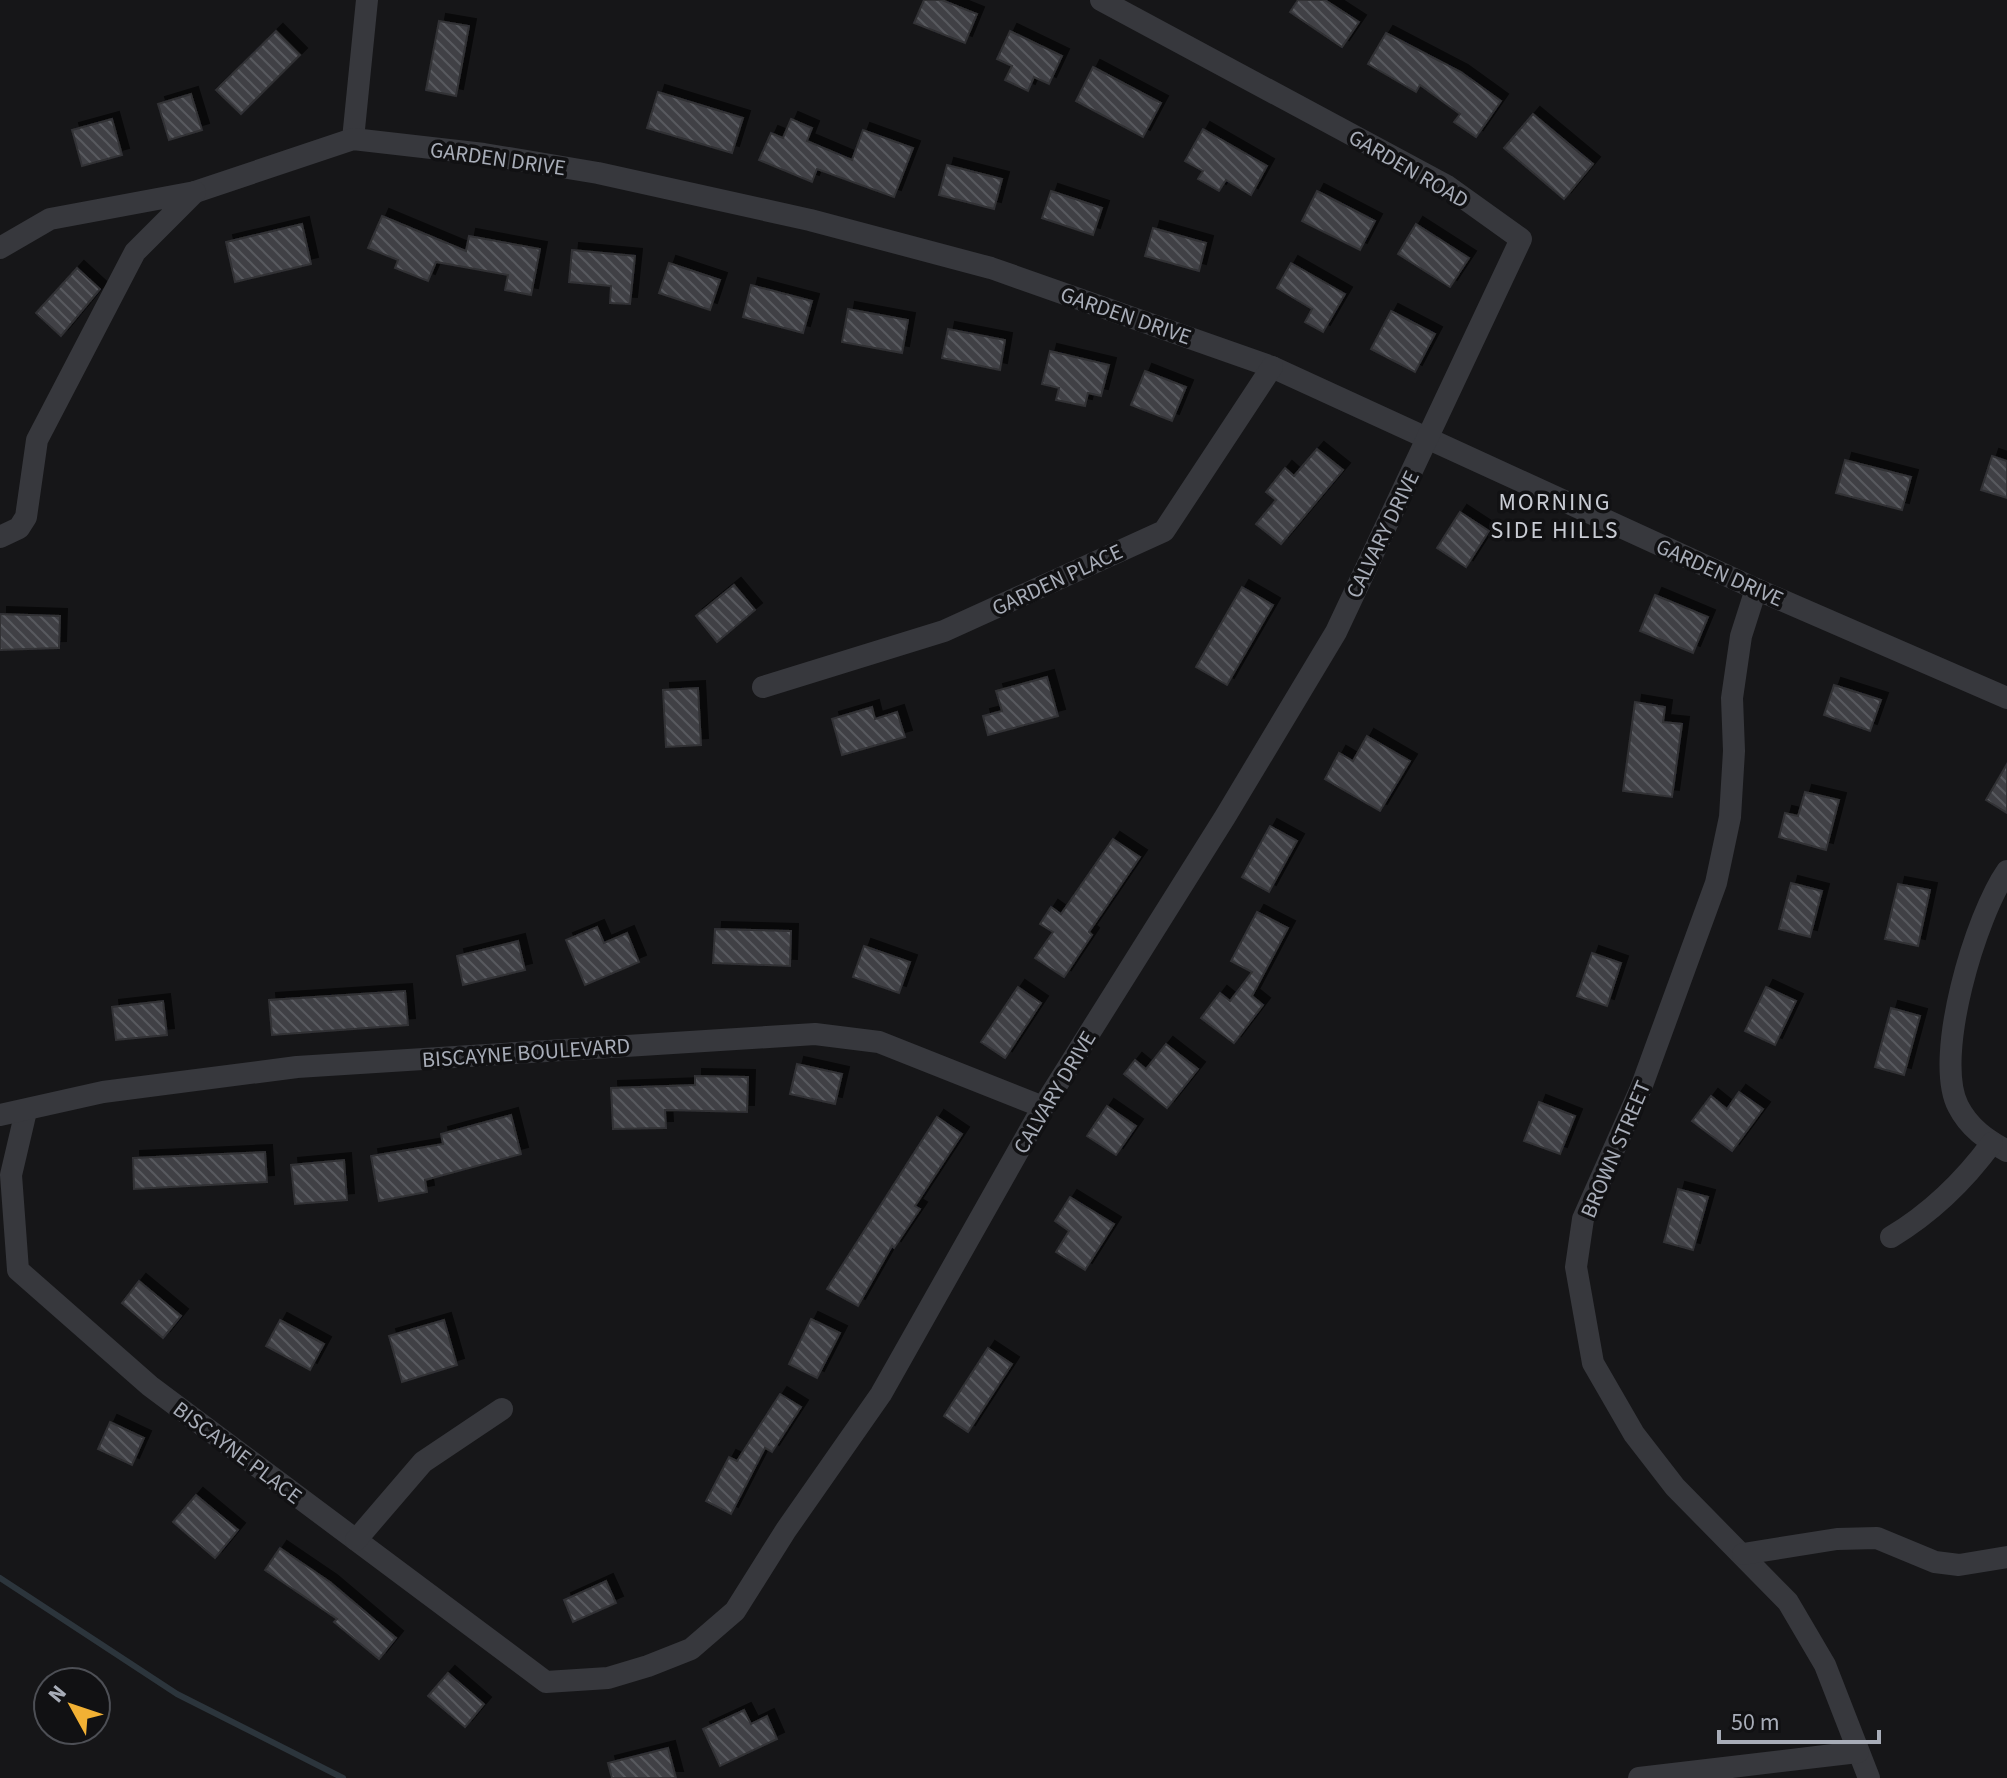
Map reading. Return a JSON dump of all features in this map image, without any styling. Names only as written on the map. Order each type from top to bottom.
[{"type":"street","points":[[353,139],[367,0]]},
{"type":"street","name":"GARDEN ROAD","points":[[1101,0],[1447,186],[1521,239],[1429,436]]},
{"type":"street","name":"GARDEN DRIVE","points":[[0,248],[50,219],[195,192],[353,139],[484,154],[598,173],[810,220],[991,268],[1272,367],[1429,436],[1756,589],[2007,698]]},
{"type":"street","name":"GARDEN DRIVE","points":[[0,537],[19,528],[26,517],[37,440],[135,252],[195,192]]},
{"type":"street","name":"GARDEN PLACE","points":[[763,687],[944,631],[1164,531],[1272,367]]},
{"type":"street","name":"CALVARY DRIVE","points":[[608,1678],[691,1649],[735,1611],[786,1530],[881,1394],[1043,1107],[1225,817],[1336,632],[1429,436]]},
{"type":"street","name":"BROWN STREET","points":[[1756,589],[1741,636],[1734,683],[1730,817],[1716,883],[1641,1088],[1583,1219],[1576,1267],[1593,1363],[1634,1434],[1675,1487],[1788,1602],[1825,1665],[1869,1778]]},
{"type":"street","points":[[1891,1237],[1921,1219],[1975,1166],[2000,1147],[1980,1136],[1958,1106],[1949,1075],[1964,971],[1974,935],[1991,894],[2007,871]]},
{"type":"street","name":"BISCAYNE BOULEVARD","points":[[0,1115],[103,1092],[297,1067],[815,1034],[879,1042],[1043,1107]]},
{"type":"street","name":"BISCAYNE PLACE","points":[[26,1111],[11,1175],[18,1270],[150,1386],[546,1682],[608,1678]]},
{"type":"street","points":[[356,1540],[423,1462],[502,1409]]},
{"type":"street","points":[[1743,1554],[1837,1539],[1877,1538],[1935,1562],[1959,1565],[2007,1557]]},
{"type":"street","points":[[1639,1778],[1858,1752]]},
{"type":"building","points":[[924,0],[942,0],[977,14],[965,43],[914,23]]},
{"type":"building","points":[[1298,0],[1325,0],[1359,22],[1342,47],[1290,12]]},
{"type":"building","points":[[439,21],[469,26],[456,96],[426,90]]},
{"type":"building","points":[[276,31],[300,55],[241,114],[216,90]]},
{"type":"building","points":[[1010,31],[1062,56],[1049,84],[1034,77],[1028,91],[1005,80],[1012,66],[997,59]]},
{"type":"building","points":[[1386,33],[1461,72],[1501,101],[1476,137],[1454,122],[1460,114],[1420,85],[1416,92],[1368,64]]},
{"type":"building","points":[[1093,67],[1161,103],[1143,137],[1076,101]]},
{"type":"building","points":[[658,92],[743,118],[732,153],[647,128]]},
{"type":"building","points":[[191,94],[202,130],[169,140],[158,104]]},
{"type":"building","points":[[1533,114],[1593,164],[1564,199],[1504,148]]},
{"type":"building","points":[[112,119],[122,155],[82,166],[72,130]]},
{"type":"building","points":[[791,119],[812,128],[807,141],[852,160],[863,130],[913,148],[894,197],[817,169],[812,182],[759,160],[771,133],[783,138]]},
{"type":"building","points":[[1203,129],[1267,166],[1251,195],[1226,180],[1219,191],[1198,179],[1203,171],[1185,161]]},
{"type":"building","points":[[947,165],[1002,179],[994,209],[939,195]]},
{"type":"building","points":[[1051,191],[1102,208],[1093,235],[1042,218]]},
{"type":"building","points":[[1317,191],[1375,221],[1360,250],[1302,221]]},
{"type":"building","points":[[382,216],[466,251],[469,236],[540,249],[531,295],[505,290],[508,275],[436,262],[428,281],[395,268],[398,260],[368,248]]},
{"type":"building","points":[[302,224],[311,264],[235,282],[226,242]]},
{"type":"building","points":[[1416,224],[1469,258],[1450,287],[1398,254]]},
{"type":"building","points":[[1153,228],[1206,243],[1199,271],[1145,256]]},
{"type":"building","points":[[572,250],[635,256],[630,304],[610,303],[611,286],[569,282]]},
{"type":"building","points":[[669,263],[720,280],[710,310],[659,293]]},
{"type":"building","points":[[1291,263],[1345,294],[1323,332],[1305,322],[1312,309],[1277,288]]},
{"type":"building","points":[[77,268],[100,289],[61,336],[36,313]]},
{"type":"building","points":[[751,285],[812,301],[803,333],[743,317]]},
{"type":"building","points":[[848,309],[908,320],[902,353],[842,342]]},
{"type":"building","points":[[1391,311],[1435,334],[1415,372],[1371,349]]},
{"type":"building","points":[[948,329],[1005,340],[1000,370],[942,358]]},
{"type":"building","points":[[1050,351],[1109,365],[1101,396],[1088,393],[1085,406],[1056,400],[1059,388],[1042,384]]},
{"type":"building","points":[[1145,371],[1186,387],[1172,421],[1131,405]]},
{"type":"building","points":[[1317,449],[1343,470],[1281,544],[1256,524],[1276,500],[1266,492],[1285,468],[1294,476]]},
{"type":"building","points":[[1992,456],[2007,461],[2007,498],[1981,490]]},
{"type":"building","points":[[1845,460],[1911,477],[1902,510],[1836,493]]},
{"type":"building","points":[[1460,512],[1489,531],[1466,567],[1437,548]]},
{"type":"building","points":[[734,585],[755,610],[717,642],[696,616]]},
{"type":"building","points":[[1242,587],[1273,605],[1227,685],[1196,667]]},
{"type":"building","points":[[1655,595],[1708,617],[1693,653],[1640,631]]},
{"type":"building","points":[[0,614],[60,616],[59,648],[0,650]]},
{"type":"building","points":[[1047,677],[1058,716],[988,735],[983,716],[1002,711],[996,691]]},
{"type":"building","points":[[1834,685],[1881,700],[1870,731],[1824,715]]},
{"type":"building","points":[[698,688],[701,745],[666,747],[663,690]]},
{"type":"building","points":[[1635,702],[1665,707],[1663,722],[1682,724],[1672,797],[1623,791]]},
{"type":"building","points":[[872,707],[875,719],[897,712],[905,737],[842,755],[832,719]]},
{"type":"building","points":[[1367,736],[1410,761],[1380,811],[1325,779],[1339,753],[1353,761]]},
{"type":"building","points":[[2007,764],[2007,813],[1986,800]]},
{"type":"building","points":[[1805,792],[1839,800],[1826,850],[1779,837],[1785,813],[1798,816]]},
{"type":"building","points":[[1270,826],[1297,841],[1269,892],[1242,877]]},
{"type":"building","points":[[1113,839],[1140,857],[1089,932],[1092,935],[1064,977],[1035,958],[1053,932],[1040,924],[1051,907],[1061,914]]},
{"type":"building","points":[[1791,883],[1822,891],[1810,937],[1779,929]]},
{"type":"building","points":[[1898,884],[1930,890],[1918,946],[1885,939]]},
{"type":"building","points":[[1257,912],[1288,928],[1252,996],[1263,1005],[1234,1043],[1201,1018],[1220,993],[1230,1001],[1252,972],[1231,961]]},
{"type":"building","points":[[597,927],[604,943],[627,933],[639,962],[585,985],[566,940]]},
{"type":"building","points":[[715,929],[791,931],[790,966],[713,963]]},
{"type":"building","points":[[518,941],[525,970],[463,985],[457,956]]},
{"type":"building","points":[[864,946],[910,962],[899,993],[853,977]]},
{"type":"building","points":[[1592,953],[1621,963],[1607,1006],[1577,996]]},
{"type":"building","points":[[1018,987],[1041,1003],[1005,1058],[981,1042]]},
{"type":"building","points":[[1766,987],[1796,1001],[1775,1045],[1745,1031]]},
{"type":"building","points":[[405,991],[408,1025],[272,1035],[269,1000]]},
{"type":"building","points":[[163,1001],[167,1035],[116,1040],[112,1007]]},
{"type":"building","points":[[1891,1008],[1920,1016],[1904,1075],[1875,1067]]},
{"type":"building","points":[[1166,1044],[1198,1069],[1167,1108],[1124,1074],[1135,1060],[1146,1069]]},
{"type":"building","points":[[797,1064],[842,1074],[835,1104],[790,1094]]},
{"type":"building","points":[[695,1076],[748,1077],[747,1112],[665,1110],[666,1128],[613,1129],[611,1088],[695,1085]]},
{"type":"building","points":[[1739,1092],[1763,1109],[1732,1151],[1692,1121],[1711,1096],[1727,1109]]},
{"type":"building","points":[[1539,1102],[1575,1116],[1560,1154],[1524,1141]]},
{"type":"building","points":[[1107,1106],[1136,1126],[1116,1155],[1087,1136]]},
{"type":"building","points":[[511,1115],[521,1154],[425,1180],[427,1192],[379,1201],[371,1156],[443,1144],[441,1134]]},
{"type":"building","points":[[937,1117],[962,1134],[915,1206],[920,1209],[894,1248],[892,1246],[858,1306],[827,1289]]},
{"type":"building","points":[[265,1152],[267,1182],[134,1189],[133,1158]]},
{"type":"building","points":[[344,1160],[347,1200],[295,1204],[291,1165]]},
{"type":"building","points":[[1678,1189],[1708,1197],[1693,1250],[1664,1242]]},
{"type":"building","points":[[1070,1197],[1114,1224],[1085,1270],[1056,1252],[1069,1231],[1055,1221]]},
{"type":"building","points":[[139,1281],[181,1316],[163,1338],[122,1303]]},
{"type":"building","points":[[811,1319],[840,1333],[817,1378],[789,1364]]},
{"type":"building","points":[[280,1320],[324,1344],[310,1370],[266,1346]]},
{"type":"building","points":[[444,1320],[457,1365],[402,1382],[389,1336]]},
{"type":"building","points":[[988,1348],[1012,1364],[968,1432],[944,1416]]},
{"type":"building","points":[[780,1394],[801,1407],[772,1452],[765,1448],[731,1514],[706,1501],[729,1457],[737,1461]]},
{"type":"building","points":[[110,1422],[144,1438],[132,1465],[98,1449]]},
{"type":"building","points":[[196,1495],[238,1530],[215,1558],[173,1522]]},
{"type":"building","points":[[280,1548],[330,1582],[396,1638],[379,1659],[334,1622],[337,1619],[265,1570]]},
{"type":"building","points":[[606,1581],[616,1603],[573,1622],[564,1600]]},
{"type":"building","points":[[448,1673],[484,1704],[465,1727],[428,1696]]},
{"type":"building","points":[[744,1710],[751,1724],[767,1716],[777,1739],[720,1766],[703,1729]]},
{"type":"building","points":[[668,1748],[676,1778],[612,1778],[608,1763]]},
{"type":"waterway","points":[[0,1578],[177,1694],[343,1778]]},
{"type":"district","name":"MORNING SIDE HILLS","points":[[1555,516]]}]
